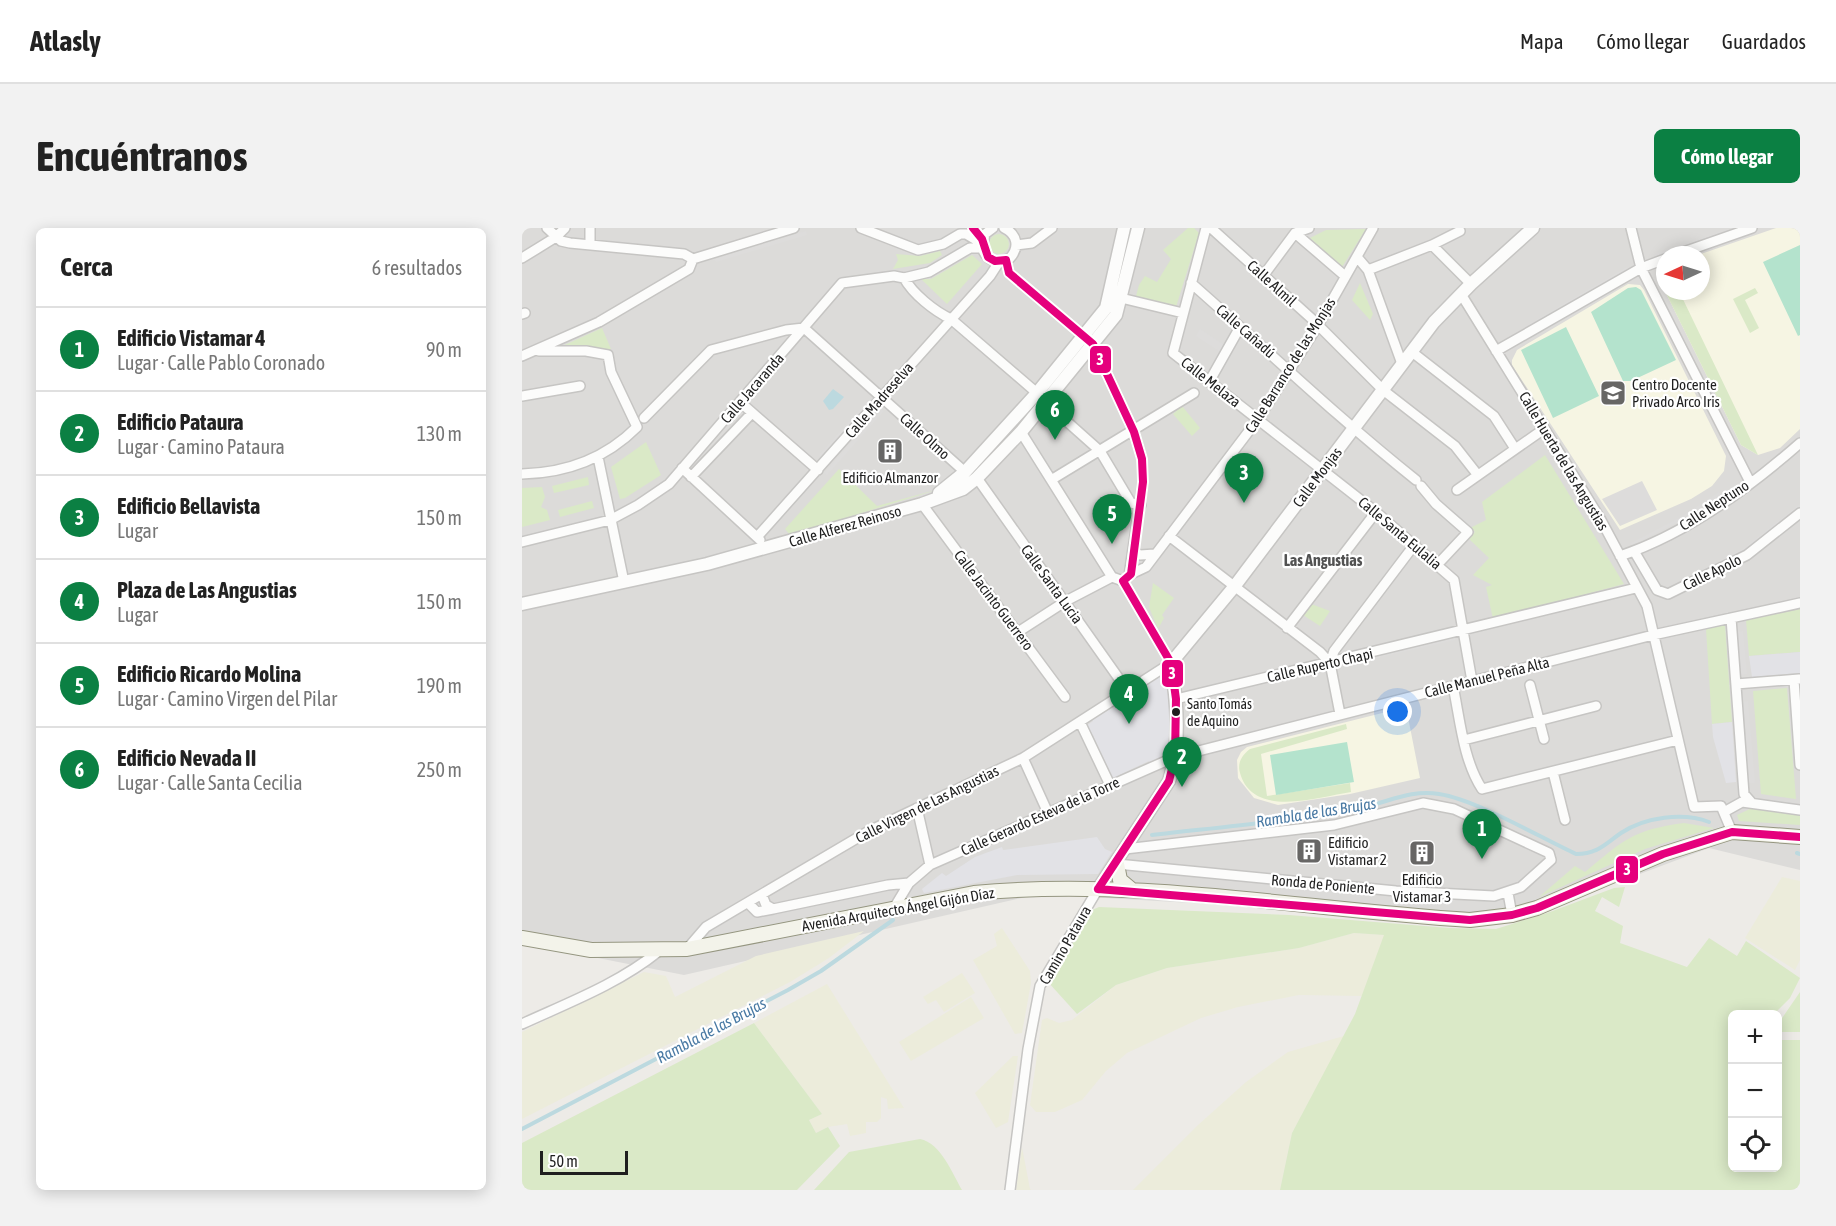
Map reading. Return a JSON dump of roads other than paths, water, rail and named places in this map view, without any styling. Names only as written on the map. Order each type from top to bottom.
[{"type":"main road","name":"Avenida Arquitecto Ángel Gijón Díaz","points":[[522,938],[591,950],[687,949],[974,893],[1019,889],[1132,890],[1470,920],[1512,915],[1576,892],[1663,854],[1732,832],[1800,837]]},
{"type":"main road","points":[[1116,864],[1120,880],[1132,890]]},
{"type":"street","points":[[548,228],[556,237],[570,243],[684,254],[693,259],[794,228]]},
{"type":"street","points":[[522,258],[556,237],[565,228]]},
{"type":"street","points":[[590,228],[590,245]]},
{"type":"street","points":[[861,228],[918,250],[943,244],[960,234],[966,234],[982,244]]},
{"type":"street","points":[[973,228],[988,258],[1002,261],[1009,273],[1088,340],[1134,432],[1142,459],[1141,505],[1131,574]]},
{"type":"street","points":[[982,244],[993,228]]},
{"type":"street","points":[[1008,229],[1016,245],[1032,243],[1052,228]]},
{"type":"street","points":[[1088,340],[1106,308],[1124,228]]},
{"type":"street","points":[[1088,340],[1116,315],[1138,228]]},
{"type":"street","points":[[1263,276],[1295,233],[1309,228]]},
{"type":"street","name":"Calle Barranco de las Monjas","points":[[1123,582],[1131,574],[1146,567],[1258,419],[1317,327],[1373,228]]},
{"type":"street","name":"Calle Monjas","points":[[1171,663],[1234,587],[1434,322],[1471,284],[1533,228]]},
{"type":"street","points":[[1631,228],[1641,268],[1750,482]]},
{"type":"street","points":[[1701,246],[1752,228]]},
{"type":"street","name":"Calle Almil","points":[[1212,229],[1383,390],[1455,446],[1477,474]]},
{"type":"street","name":"Calle Melaza","points":[[1212,229],[1191,283],[1173,353],[1322,469]]},
{"type":"street","points":[[1368,270],[1432,245],[1460,231]]},
{"type":"street","points":[[1295,233],[1346,276]]},
{"type":"street","name":"Calle Jacaranda","points":[[522,542],[610,520],[669,484],[842,283],[894,276],[904,278],[929,272],[970,248],[982,244]]},
{"type":"street","name":"Calle Madreselva","points":[[757,537],[1002,261],[1013,255],[1016,245]]},
{"type":"street","points":[[1432,245],[1471,284]]},
{"type":"street","points":[[1357,257],[1368,270],[1402,364]]},
{"type":"street","points":[[522,356],[538,351],[599,322],[689,269],[693,259]]},
{"type":"street","points":[[1496,351],[1641,268],[1656,262]]},
{"type":"street","points":[[904,278],[916,293],[941,315],[951,319],[1100,451],[1131,503],[1141,505]]},
{"type":"street","name":"Calle Cañadú","points":[[1191,283],[1289,369],[1352,430],[1419,483],[1436,504],[1468,532],[1438,564]]},
{"type":"street","name":"Calle Huerta de las Angustias","points":[[1461,294],[1601,520],[1647,606],[1694,807],[1721,806],[1724,812]]},
{"type":"street","points":[[1121,298],[1183,313]]},
{"type":"street","points":[[1209,382],[1240,327]]},
{"type":"street","points":[[644,418],[711,350],[786,330],[804,328]]},
{"type":"street","name":"Calle Olmo","points":[[804,328],[965,472]]},
{"type":"street","name":"Calle Alferez Reinoso","points":[[922,504],[948,488],[1041,398],[1088,340]]},
{"type":"street","points":[[522,474],[543,474],[598,457],[638,427],[611,372],[608,355],[586,351],[538,351]]},
{"type":"street","points":[[1412,352],[1494,416],[1515,447]]},
{"type":"street","points":[[522,396],[580,386]]},
{"type":"street","points":[[1051,480],[1134,432],[1194,393]]},
{"type":"street","name":"Calle Alferez Reinoso","points":[[769,548],[922,504],[963,489],[977,478],[1021,432],[1041,398]]},
{"type":"street","points":[[740,402],[818,470]]},
{"type":"street","name":"Calle Jacaranda","points":[[691,477],[752,413]]},
{"type":"street","points":[[1457,490],[1515,447],[1544,429]]},
{"type":"street","points":[[1021,432],[1112,577],[1123,582],[1171,663],[1176,699],[1175,757]]},
{"type":"street","name":"Calle Neptuno","points":[[1620,556],[1690,523],[1750,482],[1800,443]]},
{"type":"street","points":[[598,457],[624,582]]},
{"type":"street","points":[[682,468],[769,548]]},
{"type":"street","name":"Calle Santa Eulalia","points":[[1322,469],[1415,544],[1454,580],[1472,681]]},
{"type":"street","name":"Calle Santa Lucia","points":[[977,478],[1127,690]]},
{"type":"street","name":"Calle Jacinto Guerrero","points":[[922,504],[1065,698]]},
{"type":"street","points":[[1287,628],[1376,512]]},
{"type":"street","name":"Calle Apolo","points":[[1634,551],[1657,591],[1668,594],[1747,555],[1800,513]]},
{"type":"street","points":[[1169,536],[1330,663]]},
{"type":"street","points":[[1340,714],[1330,663],[1334,651],[1415,544]]},
{"type":"street","points":[[522,604],[769,548]]},
{"type":"street","points":[[1134,552],[1140,555],[1155,554]]},
{"type":"street","points":[[1018,632],[1066,601],[1112,577]]},
{"type":"street","name":"Calle Ruperto Chapi","points":[[1176,699],[1463,632],[1636,588]]},
{"type":"street","name":"Calle Manuel Peña Alta","points":[[1175,757],[1653,634],[1800,603]]},
{"type":"street","points":[[1731,618],[1744,794],[1751,802]]},
{"type":"street","name":"Calle Virgen de Las Angustias","points":[[687,949],[706,927],[869,831],[1023,758],[1171,663]]},
{"type":"street","points":[[1736,684],[1797,680],[1800,765]]},
{"type":"street","points":[[1453,686],[1464,740],[1476,780],[1482,789],[1678,740]]},
{"type":"street","points":[[1530,686],[1544,739]]},
{"type":"street","points":[[1464,740],[1596,706]]},
{"type":"street","points":[[1080,722],[1110,785]]},
{"type":"street","name":"Calle Gerardo Esteva de la Torre","points":[[894,908],[909,883],[930,865],[1175,757]]},
{"type":"street","name":"Camino Pataura","points":[[1010,1190],[1028,1049],[1040,986],[1098,889],[1169,782],[1175,757]]},
{"type":"street","points":[[1023,758],[1048,813]]},
{"type":"street","points":[[1553,772],[1565,820]]},
{"type":"street","points":[[1732,832],[1724,812],[1742,802],[1800,810]]},
{"type":"street","points":[[1125,849],[1334,825],[1402,807],[1430,804],[1454,809],[1549,853],[1551,860],[1521,887],[1508,893],[1512,915]]},
{"type":"street","points":[[917,808],[930,865]]},
{"type":"street","name":"Ronda de Poniente","points":[[1116,864],[1469,896],[1508,893]]},
{"type":"street","points":[[748,903],[757,912],[888,885],[909,883]]},
{"type":"street","points":[[762,895],[766,905],[773,909]]},
{"type":"street","points":[[718,920],[713,927],[714,936],[717,942],[722,944]]},
{"type":"street","points":[[522,1024],[613,983],[637,969],[659,951]]},
{"type":"water","points":[[833,389],[844,397],[833,409],[829,410],[823,401]]},
{"type":"waterway","name":"Rambla de las Brujas","points":[[1152,835],[1308,817],[1369,806],[1418,793],[1439,794],[1471,804],[1576,854],[1596,850],[1621,833],[1653,820],[1688,817],[1709,822]]},
{"type":"waterway","name":"Rambla de las Brujas","points":[[522,1129],[788,990],[821,971],[893,920]]},
{"type":"place","name":"Centro Docente Privado Arco Iris","points":[[1613,393]]},
{"type":"place","name":"Edificio Nevada II","points":[[1055,440]]},
{"type":"place","name":"Edificio Almanzor","points":[[890,451]]},
{"type":"place","name":"Edificio Bellavista","points":[[1244,503]]},
{"type":"place","name":"Edificio Ricardo Molina","points":[[1112,544]]},
{"type":"place","name":"Santo Tomás de Aquino","points":[[1176,712]]},
{"type":"place","name":"Plaza de Las Angustias","points":[[1129,724]]},
{"type":"place","name":"Edificio Pataura","points":[[1182,787]]},
{"type":"place","name":"Edificio Vistamar 2","points":[[1309,851]]},
{"type":"place","name":"Edificio Vistamar 3","points":[[1422,853]]},
{"type":"place","name":"Edificio Vistamar 4","points":[[1482,859]]},
{"type":"district","name":"Las Angustias","points":[[1323,560]]}]
